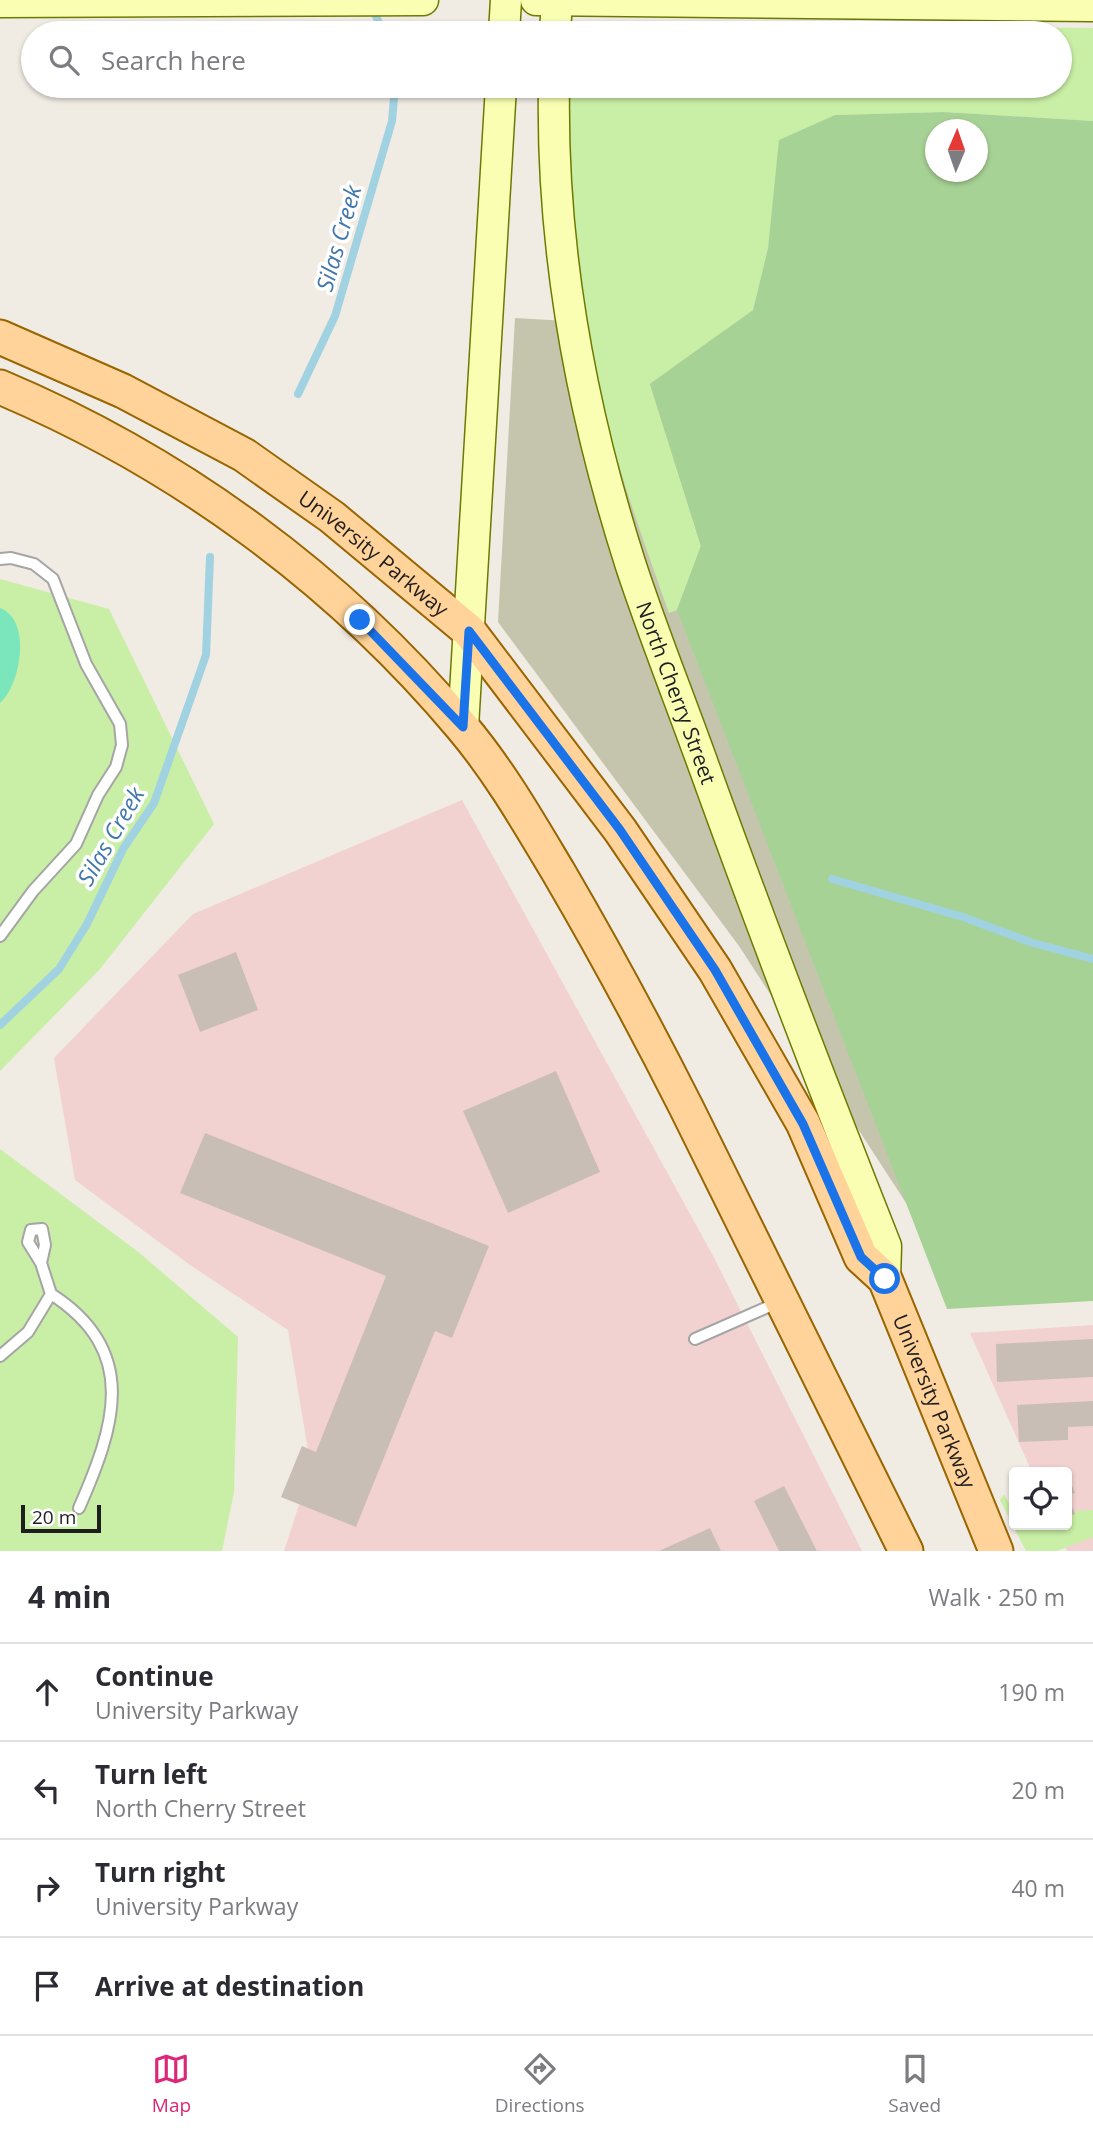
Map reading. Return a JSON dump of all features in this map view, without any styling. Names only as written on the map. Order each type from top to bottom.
[{"type":"main road","points":[[0,2],[423,0]]},
{"type":"main road","points":[[505,21],[506,0]]},
{"type":"main road","points":[[536,0],[1093,6]]},
{"type":"main road","points":[[556,21],[557,0]]},
{"type":"main road","points":[[463,727],[500,98]]},
{"type":"main road","name":"North Cherry Street","points":[[554,98],[556,212],[569,316],[596,443],[631,566],[785,992],[886,1246],[885,1279]]},
{"type":"main road","name":"University Parkway","points":[[0,337],[123,391],[244,455],[341,525],[469,631],[620,830],[715,970],[803,1124],[861,1257],[885,1279],[996,1551]]},
{"type":"main road","points":[[0,387],[69,418],[145,459],[187,484],[282,553],[360,620],[463,727],[513,795],[631,998],[906,1551]]},
{"type":"lane","points":[[0,559],[11,558],[34,564],[53,579],[86,664],[120,723],[122,745],[116,767],[98,795],[76,844],[33,891],[0,936]]},
{"type":"lane","points":[[41,1264],[51,1294],[76,1310],[103,1349],[112,1386],[112,1420],[79,1508]]},
{"type":"lane","points":[[0,1356],[28,1332],[51,1294]]},
{"type":"lane","points":[[695,1339],[783,1300]]},
{"type":"shaded area","points":[[515,318],[1063,350],[1093,699],[962,1289],[739,946],[498,622]]},
{"type":"shaded area","points":[[462,800],[711,1252],[862,1551],[284,1551],[311,1468],[288,1330],[190,1265],[75,1180],[54,1058],[193,914]]},
{"type":"shaded area","points":[[1093,1325],[1093,1551],[1067,1551],[1057,1530],[1072,1530],[1072,1467],[1030,1467],[970,1333]]},
{"type":"green space","points":[[1072,28],[1093,28],[1093,121],[944,112],[835,115],[780,140],[768,248],[753,310],[650,384],[701,546],[677,610],[669,613],[620,468],[591,357],[574,232],[568,98],[1072,98]]},
{"type":"green space","points":[[944,112],[1093,121],[1093,1301],[947,1309],[677,610],[701,546],[650,384],[753,310],[768,248],[779,140],[835,115]]},
{"type":"green space","points":[[0,579],[109,609],[214,824],[100,969],[0,1071]]},
{"type":"green space","points":[[0,608],[10,615],[16,625],[20,638],[20,653],[13,682],[0,703]]},
{"type":"green space","points":[[0,1149],[137,1251],[238,1337],[234,1492],[222,1551],[0,1551]]},
{"type":"green space","points":[[1004,1494],[1009,1504],[1009,1518],[1000,1500]]},
{"type":"green space","points":[[1093,1510],[1093,1537],[1057,1551],[1026,1551],[1015,1530],[1072,1530],[1072,1515],[1075,1511]]},
{"type":"building","points":[[236,952],[258,1010],[200,1032],[178,975]]},
{"type":"building","points":[[556,1071],[600,1172],[508,1213],[463,1111]]},
{"type":"building","points":[[205,1133],[489,1246],[452,1338],[435,1331],[356,1527],[281,1497],[302,1446],[316,1452],[386,1276],[180,1193]]},
{"type":"building","points":[[1093,1339],[1093,1377],[997,1382],[996,1344]]},
{"type":"building","points":[[1093,1401],[1093,1426],[1068,1427],[1068,1440],[1019,1442],[1017,1405]]},
{"type":"building","points":[[784,1486],[817,1551],[779,1551],[754,1501]]},
{"type":"building","points":[[710,1528],[721,1551],[659,1551]]},
{"type":"waterway","name":"Silas Creek","points":[[371,6],[378,21]]},
{"type":"waterway","name":"Silas Creek","points":[[298,394],[335,316],[392,121],[394,98]]},
{"type":"waterway","name":"Silas Creek","points":[[0,1025],[59,969],[87,924],[123,849],[154,803],[206,655],[210,557]]},
{"type":"waterway","points":[[832,879],[963,917],[1033,943],[1093,959]]},
{"type":"route","points":[[360,620],[463,727],[469,631],[620,830],[715,970],[803,1124],[861,1257],[885,1279]]}]
